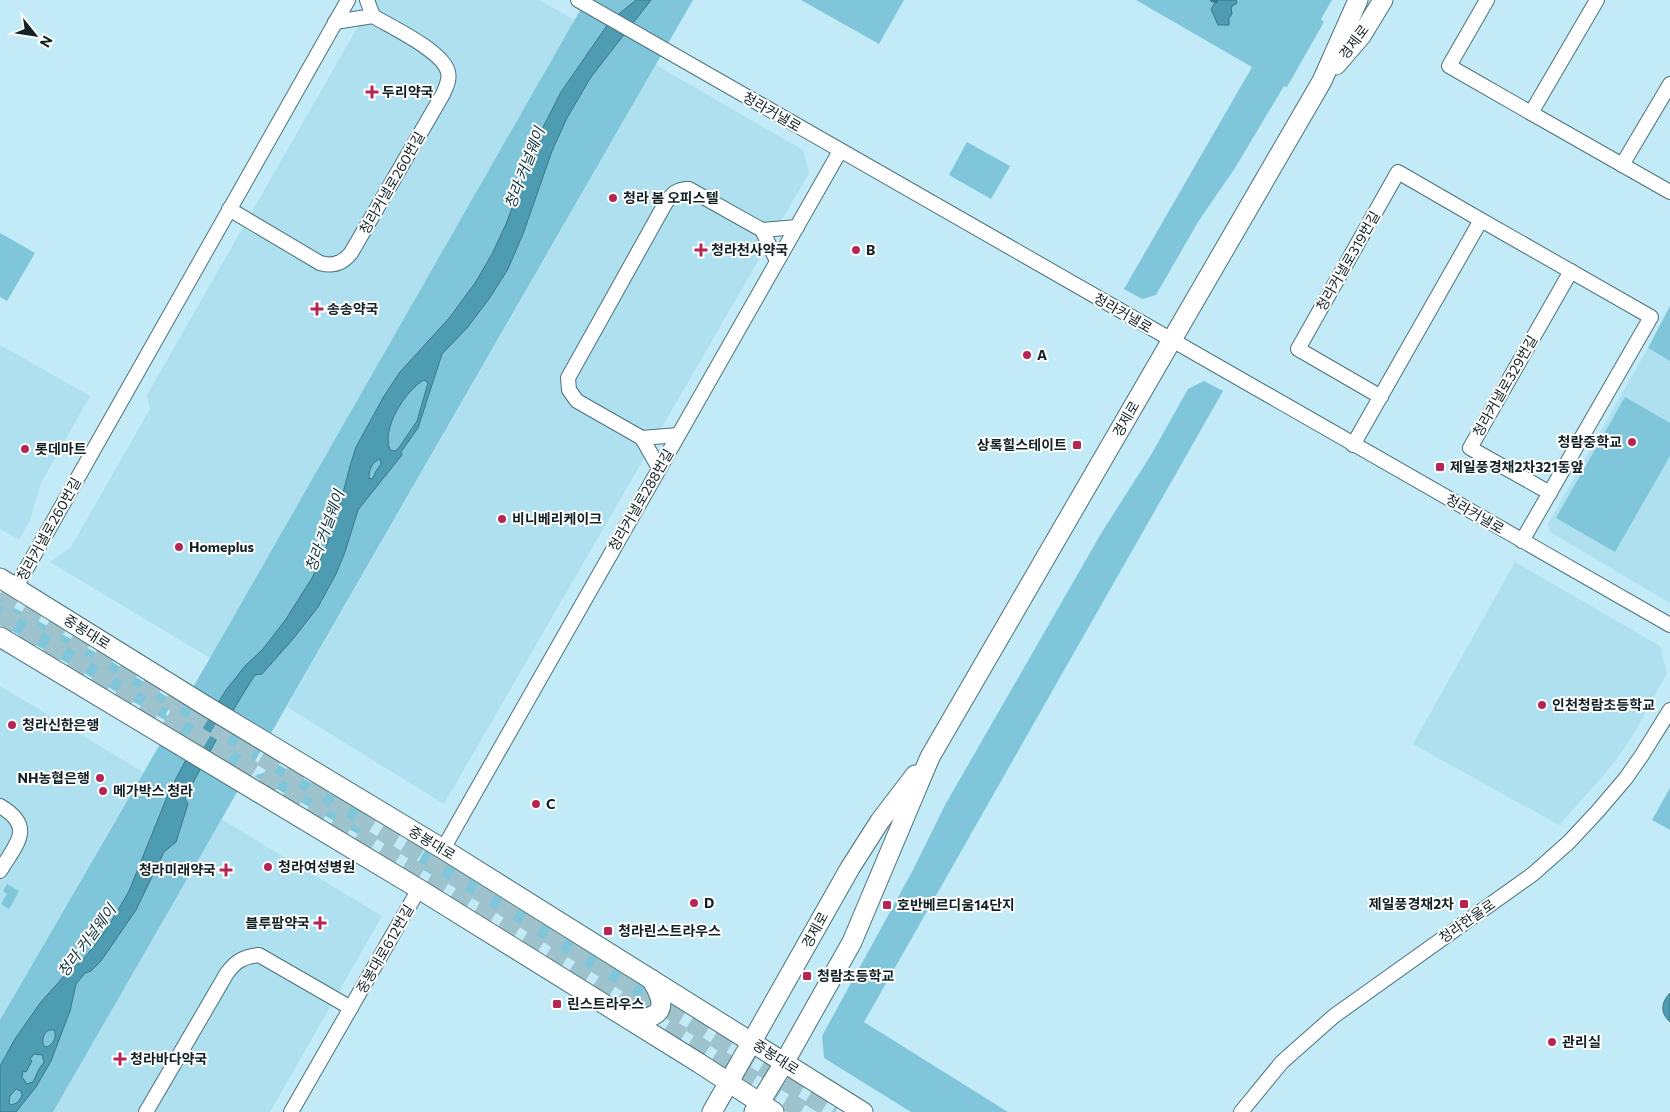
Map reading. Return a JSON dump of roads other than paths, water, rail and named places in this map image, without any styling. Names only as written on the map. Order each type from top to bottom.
[{"type":"main road","name":"경제로","points":[[712,1112],[850,868],[880,821],[930,756],[1172,341],[1322,82],[1358,0]]},
{"type":"main road","name":"경제로","points":[[1322,82],[1361,36],[1383,0]]},
{"type":"main road","name":"중봉대로","points":[[8,582],[271,746],[443,849],[862,1112]]},
{"type":"main road","points":[[0,636],[419,889],[629,1019],[728,1082],[763,1109]]},
{"type":"main road","points":[[0,652],[31,655]]},
{"type":"main road","name":"경제로","points":[[763,1109],[784,1062],[852,942],[930,756]]},
{"type":"main road","points":[[629,1019],[643,1020],[660,1010],[662,1002],[659,992],[651,979]]},
{"type":"street","name":"청라커낼로260번길","points":[[8,582],[229,210],[348,0]]},
{"type":"street","points":[[335,22],[373,16],[367,0]]},
{"type":"street","points":[[1487,0],[1449,66],[1670,192]]},
{"type":"street","points":[[1531,113],[1597,0]]},
{"type":"street","name":"청라커낼로","points":[[580,2],[1670,625]]},
{"type":"street","name":"청라커낼로260번길","points":[[229,210],[320,263],[327,265],[336,263],[345,260],[351,253],[443,94],[448,81],[448,72],[437,55],[373,16]]},
{"type":"street","points":[[1622,165],[1670,84]]},
{"type":"street","name":"청라커낼로288번길","points":[[443,849],[840,151]]},
{"type":"street","name":"청라커낼로319번길","points":[[1381,396],[1298,349],[1398,172],[1571,271]]},
{"type":"street","points":[[659,468],[642,438],[577,401],[569,390],[568,378],[670,196],[676,190],[689,189],[762,230],[796,227]]},
{"type":"street","points":[[1353,445],[1481,220]]},
{"type":"street","points":[[762,230],[777,261]]},
{"type":"street","points":[[1522,541],[1651,317],[1571,271]]},
{"type":"street","name":"청라커낼로329번길","points":[[1550,493],[1470,448],[1571,271]]},
{"type":"street","points":[[642,438],[678,435]]},
{"type":"street","name":"청라한울로","points":[[1241,1112],[1282,1062],[1322,1025],[1533,874],[1569,842],[1626,778],[1670,710]]},
{"type":"street","points":[[0,806],[17,819],[21,834],[0,871]]},
{"type":"street","name":"중봉대로612번길","points":[[291,1112],[419,889]]},
{"type":"street","name":"중봉대로612번길","points":[[146,1112],[234,963],[244,958],[259,955],[351,1008]]},
{"type":"waterway","points":[[1212,0],[1216,1]]},
{"type":"tunnel","points":[[0,594],[835,1112]]},
{"type":"tunnel","points":[[0,614],[805,1112]]},
{"type":"place","name":"두리약국","points":[[372,92]]},
{"type":"place","name":"청라 봄 오피스텔","points":[[613,198]]},
{"type":"place","name":"청라천사약국","points":[[701,250]]},
{"type":"place","name":"B","points":[[856,250]]},
{"type":"place","name":"송송약국","points":[[317,309]]},
{"type":"place","name":"A","points":[[1027,355]]},
{"type":"place","name":"청람중학교","points":[[1632,442]]},
{"type":"place","name":"상록힐스테이트","points":[[1077,445]]},
{"type":"place","name":"롯데마트","points":[[25,449]]},
{"type":"place","name":"제일풍경채2차321동앞","points":[[1440,467]]},
{"type":"place","name":"비니베리케이크","points":[[502,519]]},
{"type":"place","name":"Homeplus","points":[[179,547]]},
{"type":"place","name":"인천청람초등학교","points":[[1542,705]]},
{"type":"place","name":"청라신한은행","points":[[12,725]]},
{"type":"place","name":"NH농협은행","points":[[100,778]]},
{"type":"place","name":"메가박스 청라","points":[[103,791]]},
{"type":"place","name":"C","points":[[536,804]]},
{"type":"place","name":"청라여성병원","points":[[268,867]]},
{"type":"place","name":"청라미래약국","points":[[226,870]]},
{"type":"place","name":"D","points":[[694,903]]},
{"type":"place","name":"제일풍경채2차","points":[[1464,904]]},
{"type":"place","name":"호반베르디움14단지","points":[[887,905]]},
{"type":"place","name":"블루팜약국","points":[[320,923]]},
{"type":"place","name":"청라린스트라우스","points":[[608,931]]},
{"type":"place","name":"청람초등학교","points":[[807,976]]},
{"type":"place","name":"린스트라우스","points":[[557,1004]]},
{"type":"place","name":"관리실","points":[[1552,1042]]},
{"type":"place","name":"청라바다약국","points":[[120,1059]]},
{"type":"water label","name":"청라 커널웨이","points":[[525,168]]},
{"type":"water label","name":"청라 커널웨이","points":[[325,531]]},
{"type":"water label","name":"청라 커널웨이","points":[[87,941]]}]
